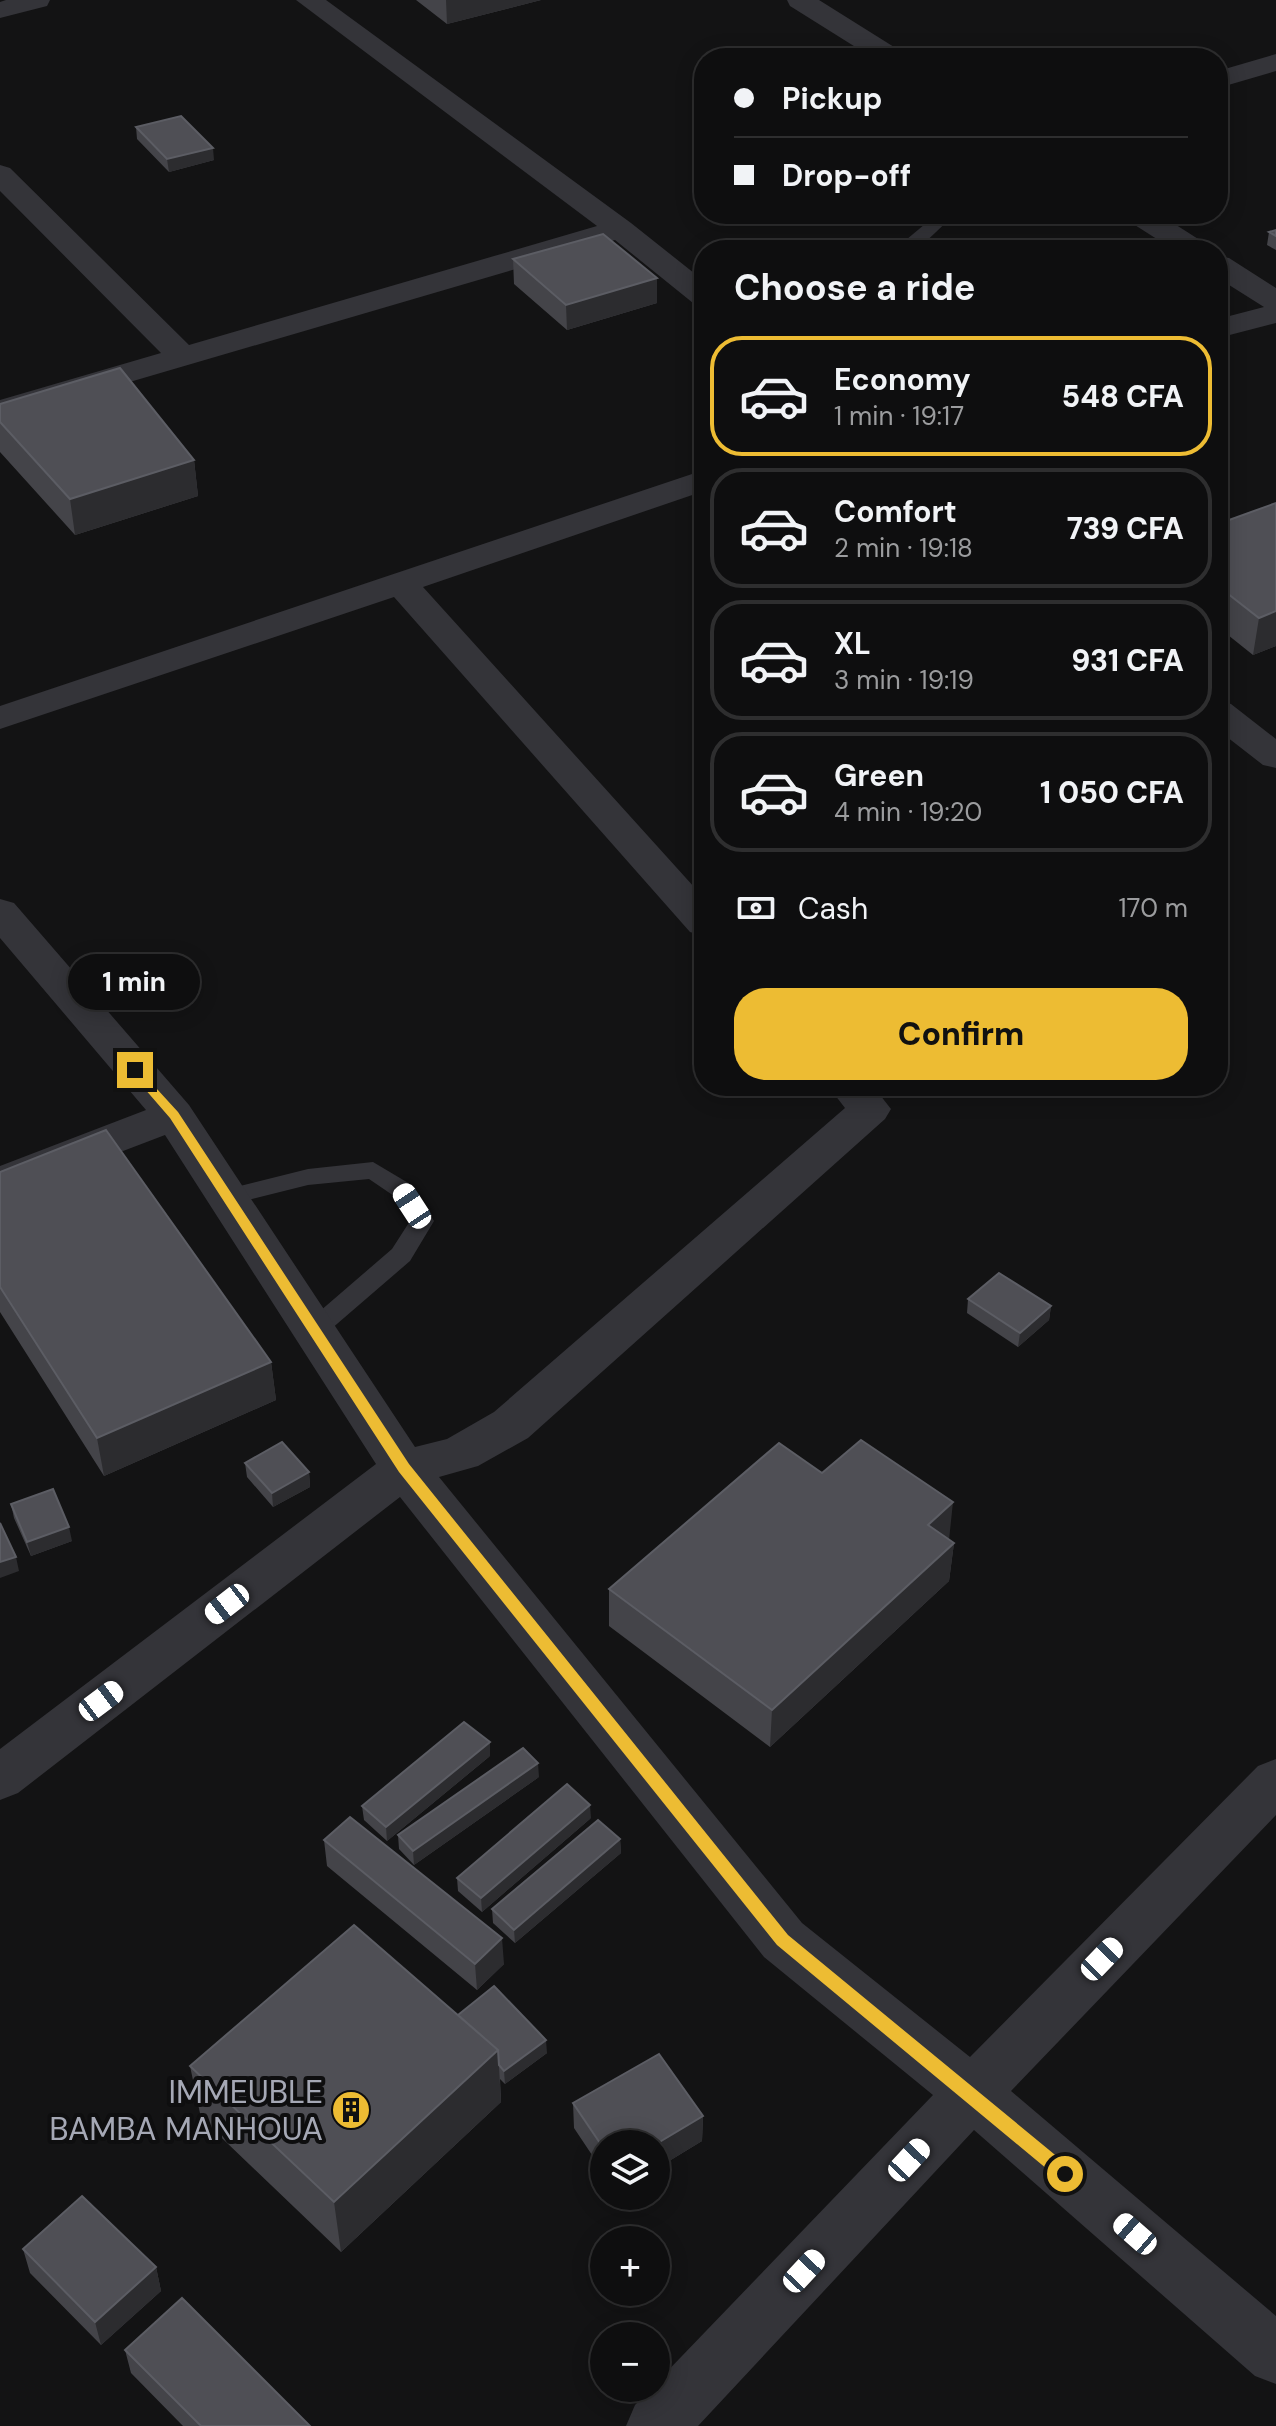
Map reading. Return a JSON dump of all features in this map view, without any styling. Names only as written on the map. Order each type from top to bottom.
[{"type":"street","points":[[0,10],[37,0]]},
{"type":"street","points":[[309,0],[620,229],[694,288]]},
{"type":"street","points":[[800,0],[876,48]]},
{"type":"street","points":[[1228,77],[1276,62]]},
{"type":"street","points":[[0,174],[184,358]]},
{"type":"street","points":[[1154,224],[1179,240]]},
{"type":"street","points":[[0,410],[620,229]]},
{"type":"street","points":[[1228,271],[1276,301]]},
{"type":"street","points":[[1228,326],[1276,313]]},
{"type":"street","points":[[0,718],[694,483]]},
{"type":"street","points":[[400,582],[694,912]]},
{"type":"street","points":[[1228,720],[1276,757]]},
{"type":"street","points":[[0,912],[174,1115],[404,1468],[783,1940],[972,2093],[1276,2355]]},
{"type":"street","points":[[0,1778],[404,1468],[461,1453],[511,1425],[870,1109],[858,1096]]},
{"type":"street","points":[[0,1183],[174,1115]]},
{"type":"street","points":[[657,2426],[972,2093],[1276,1781]]},
{"type":"lane","points":[[918,240],[936,224]]},
{"type":"lane","points":[[228,1197],[308,1177],[373,1170],[402,1190],[422,1221],[401,1255],[314,1330]]},
{"type":"building","points":[[181,116],[213,148],[167,159],[136,127]]},
{"type":"building","points":[[603,234],[657,278],[566,305],[513,259]]},
{"type":"building","points":[[120,368],[194,460],[70,499],[0,422],[0,404]]},
{"type":"building","points":[[1276,503],[1276,611],[1259,618],[1228,594],[1228,520]]},
{"type":"building","points":[[106,1130],[271,1362],[97,1438],[0,1287],[0,1172]]},
{"type":"building","points":[[999,1273],[1051,1306],[1020,1333],[968,1299]]},
{"type":"building","points":[[861,1440],[953,1502],[928,1525],[954,1543],[772,1710],[609,1589],[779,1443],[822,1473]]},
{"type":"building","points":[[282,1442],[309,1472],[272,1493],[245,1463]]},
{"type":"building","points":[[53,1489],[69,1527],[27,1542],[11,1504]]},
{"type":"building","points":[[0,1523],[16,1557],[0,1562]]},
{"type":"building","points":[[464,1722],[490,1742],[386,1827],[362,1806]]},
{"type":"building","points":[[523,1748],[538,1763],[413,1851],[398,1835]]},
{"type":"building","points":[[567,1784],[590,1805],[481,1898],[457,1878]]},
{"type":"building","points":[[350,1817],[502,1938],[475,1964],[324,1840]]},
{"type":"building","points":[[598,1820],[620,1839],[514,1930],[492,1909]]},
{"type":"building","name":"IMMEUBLE BAMBA MANHOUA","points":[[354,1925],[498,2050],[334,2202],[190,2066]]},
{"type":"building","points":[[494,1986],[546,2040],[504,2071],[499,2065],[498,2050],[458,2015]]},
{"type":"building","points":[[659,2054],[703,2116],[670,2136],[670,2130],[591,2130],[573,2103]]},
{"type":"building","points":[[82,2196],[156,2267],[95,2322],[23,2249]]},
{"type":"building","points":[[182,2298],[310,2426],[201,2426],[125,2350]]},
{"type":"place","name":"IMMEUBLE BAMBA MANHOUA","points":[[351,2110]]},
{"type":"route","points":[[135,1070],[174,1115],[404,1468],[783,1940],[972,2093],[1065,2174]]}]
